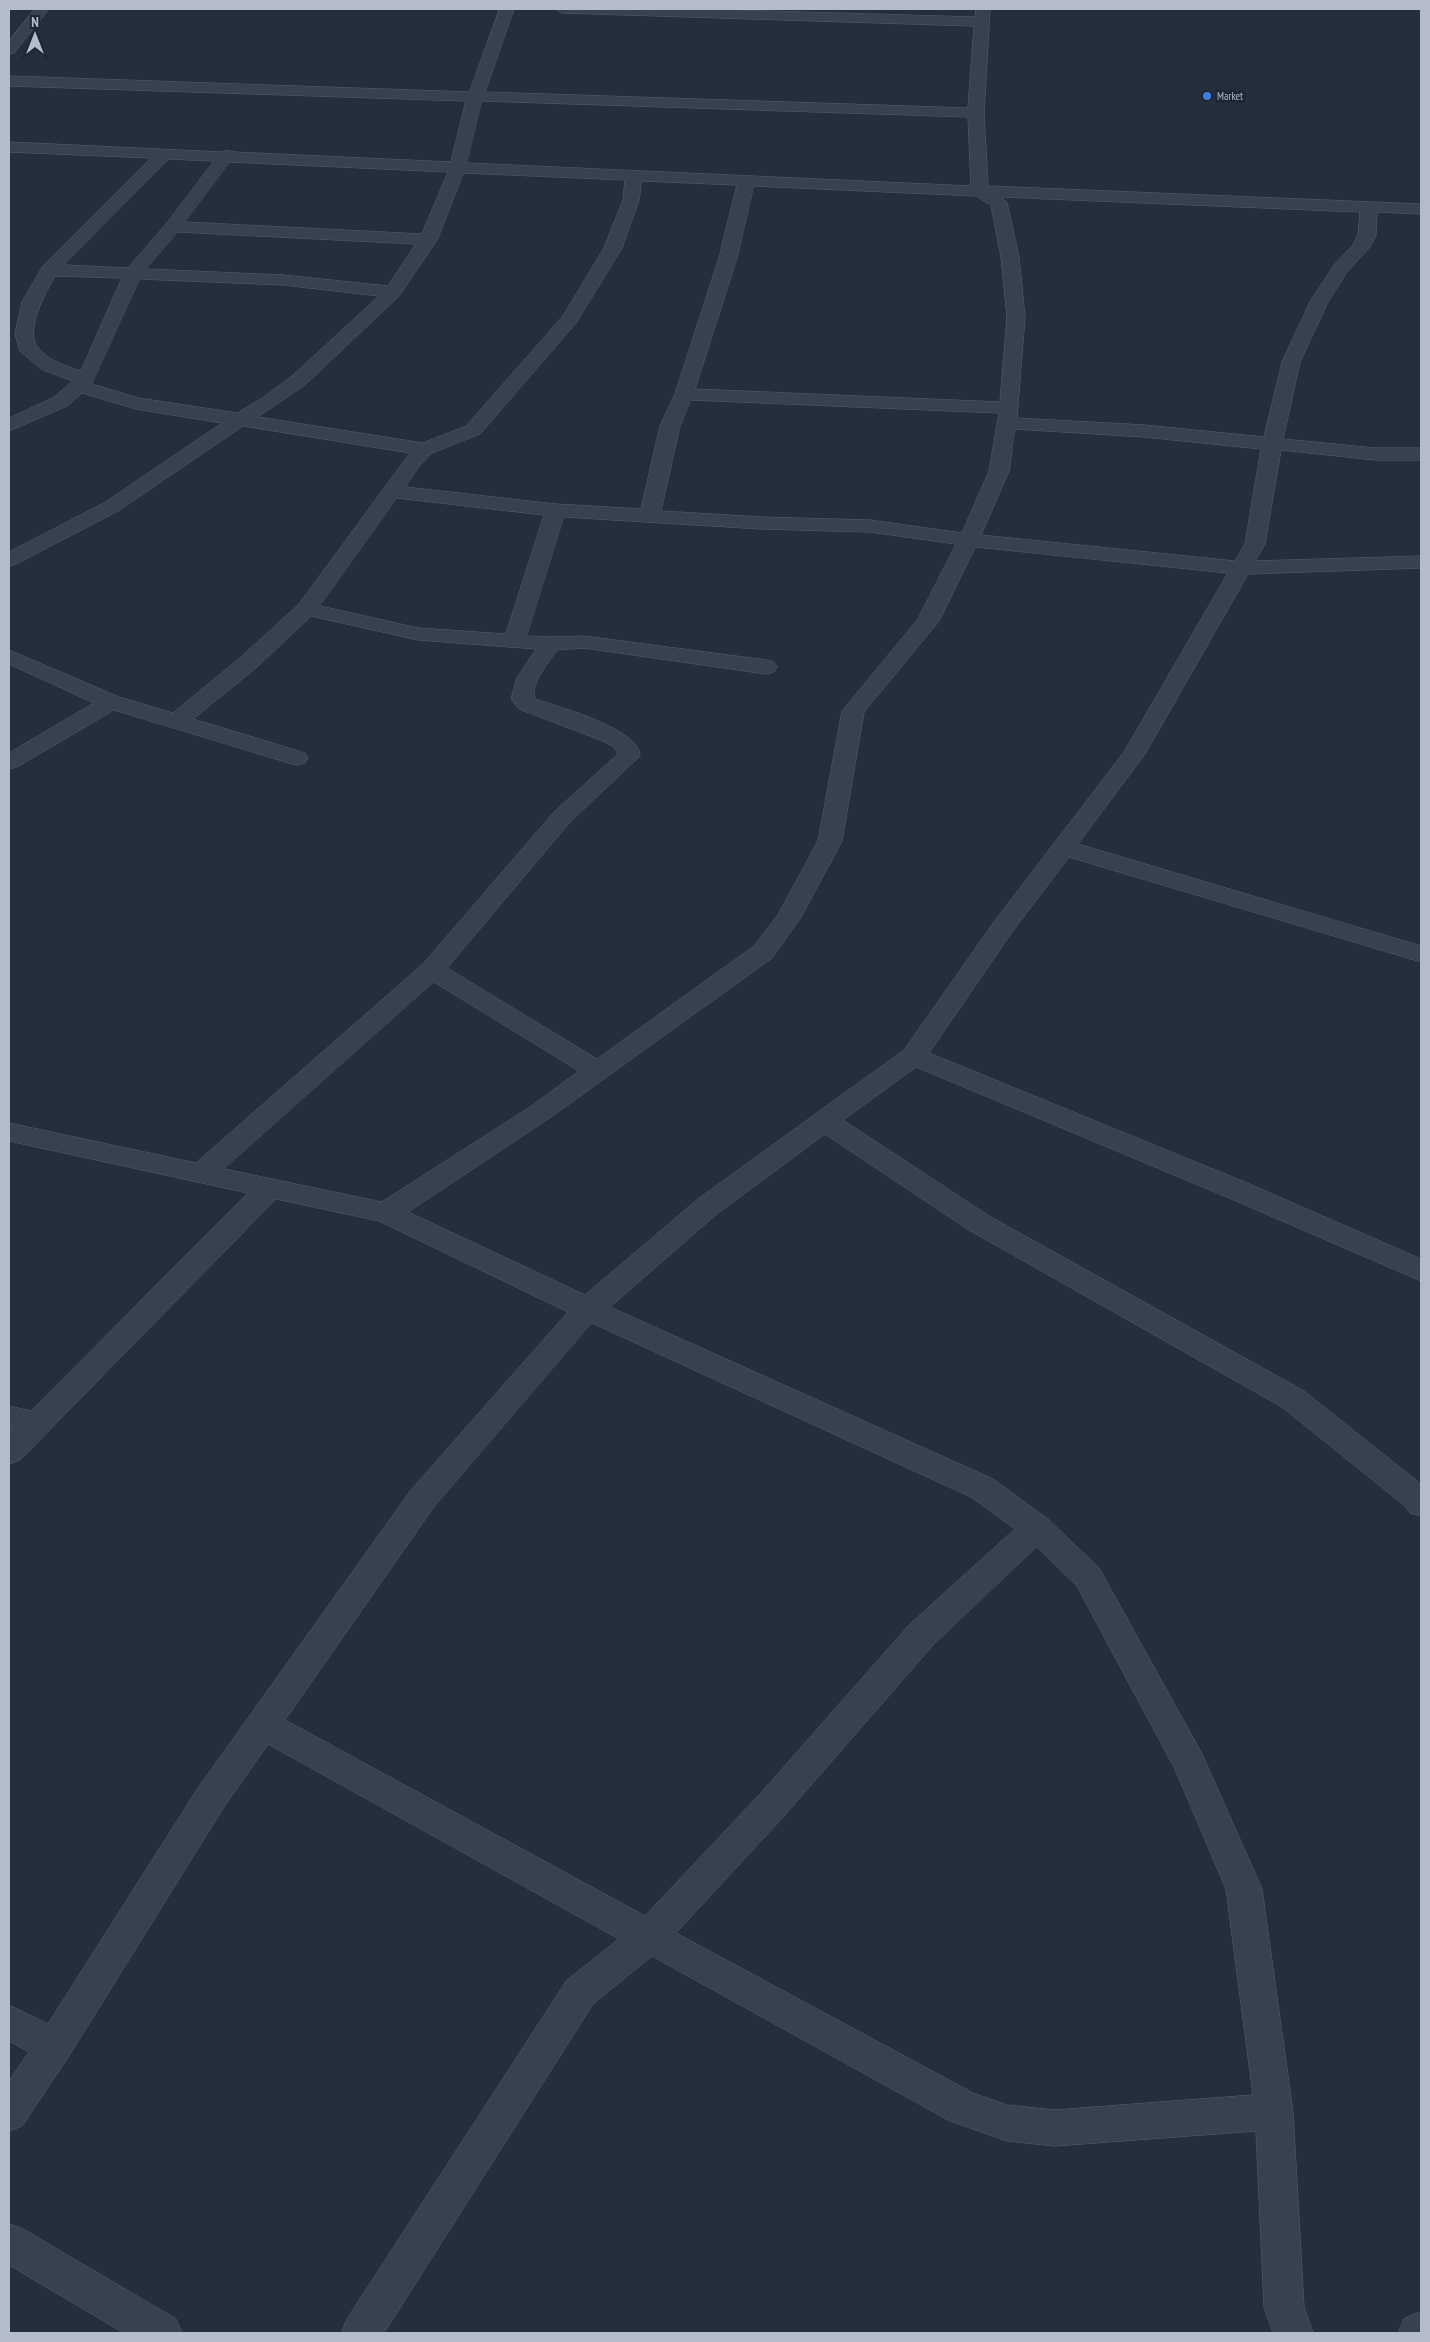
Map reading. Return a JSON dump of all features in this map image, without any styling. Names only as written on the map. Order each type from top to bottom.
[{"type":"street","points":[[9,50],[16,32],[42,9]]},
{"type":"street","points":[[9,560],[111,507],[299,380],[393,292],[428,240],[458,167],[475,96],[507,9]]},
{"type":"street","points":[[562,9],[983,16],[976,113],[980,191]]},
{"type":"street","points":[[9,81],[976,113]]},
{"type":"street","points":[[9,147],[227,155],[980,191],[1421,209]]},
{"type":"street","points":[[166,153],[49,270],[31,302],[24,334],[29,351],[48,365],[83,383],[136,403],[426,449]]},
{"type":"street","points":[[9,425],[60,402],[83,383],[134,272],[172,227],[227,155]]},
{"type":"street","points":[[177,721],[249,662],[307,609],[413,461],[426,449],[473,430],[570,318],[612,248],[631,200],[634,175]]},
{"type":"street","points":[[650,515],[670,426],[684,394],[728,258],[747,180]]},
{"type":"street","points":[[386,1213],[542,1111],[763,952],[789,917],[830,841],[853,711],[928,621],[969,540],[1000,471],[1008,416],[1016,317],[1010,257],[999,202],[980,191]]},
{"type":"street","points":[[9,2113],[54,2047],[210,1799],[261,1724],[422,1499],[588,1310],[708,1206],[914,1056],[1003,927],[1134,754],[1255,544],[1272,444],[1291,362],[1319,302],[1340,270],[1361,247],[1367,235],[1369,207]]},
{"type":"street","points":[[172,227],[282,231],[428,240]]},
{"type":"street","points":[[49,270],[134,272],[283,280],[393,292]]},
{"type":"street","points":[[9,319],[28,318]]},
{"type":"street","points":[[684,394],[1008,416],[1375,454],[1421,454]]},
{"type":"street","points":[[391,492],[556,510],[761,523],[870,526],[969,540],[1240,568],[1421,562]]},
{"type":"street","points":[[515,640],[556,510]]},
{"type":"street","points":[[307,609],[418,634],[550,644],[584,642],[766,667]]},
{"type":"street","points":[[201,1174],[432,970],[562,816],[629,756],[629,750],[624,744],[607,734],[527,704],[522,699],[522,694],[528,680],[550,644]]},
{"type":"street","points":[[9,656],[111,702],[297,758]]},
{"type":"street","points":[[9,762],[111,702]]},
{"type":"street","points":[[1062,847],[1421,954]]},
{"type":"street","points":[[432,970],[598,1071]]},
{"type":"street","points":[[914,1056],[1418,1262]]},
{"type":"street","points":[[825,1121],[979,1223],[1293,1399],[1416,1497],[1421,1504]]},
{"type":"street","points":[[9,1132],[386,1213],[588,1310],[982,1488],[1037,1528],[1088,1577],[1190,1764],[1244,1889],[1274,2112],[1284,2307],[1293,2333]]},
{"type":"street","points":[[9,1452],[22,1420],[271,1188]]},
{"type":"street","points":[[361,2333],[580,1992],[650,1936],[772,1805],[921,1635],[1037,1528]]},
{"type":"street","points":[[261,1724],[963,2108],[1007,2123],[1055,2128],[1274,2112]]},
{"type":"street","points":[[9,2022],[54,2047]]},
{"type":"street","points":[[9,2243],[162,2333]]},
{"type":"place","name":"Market","points":[[1207,96]]}]
